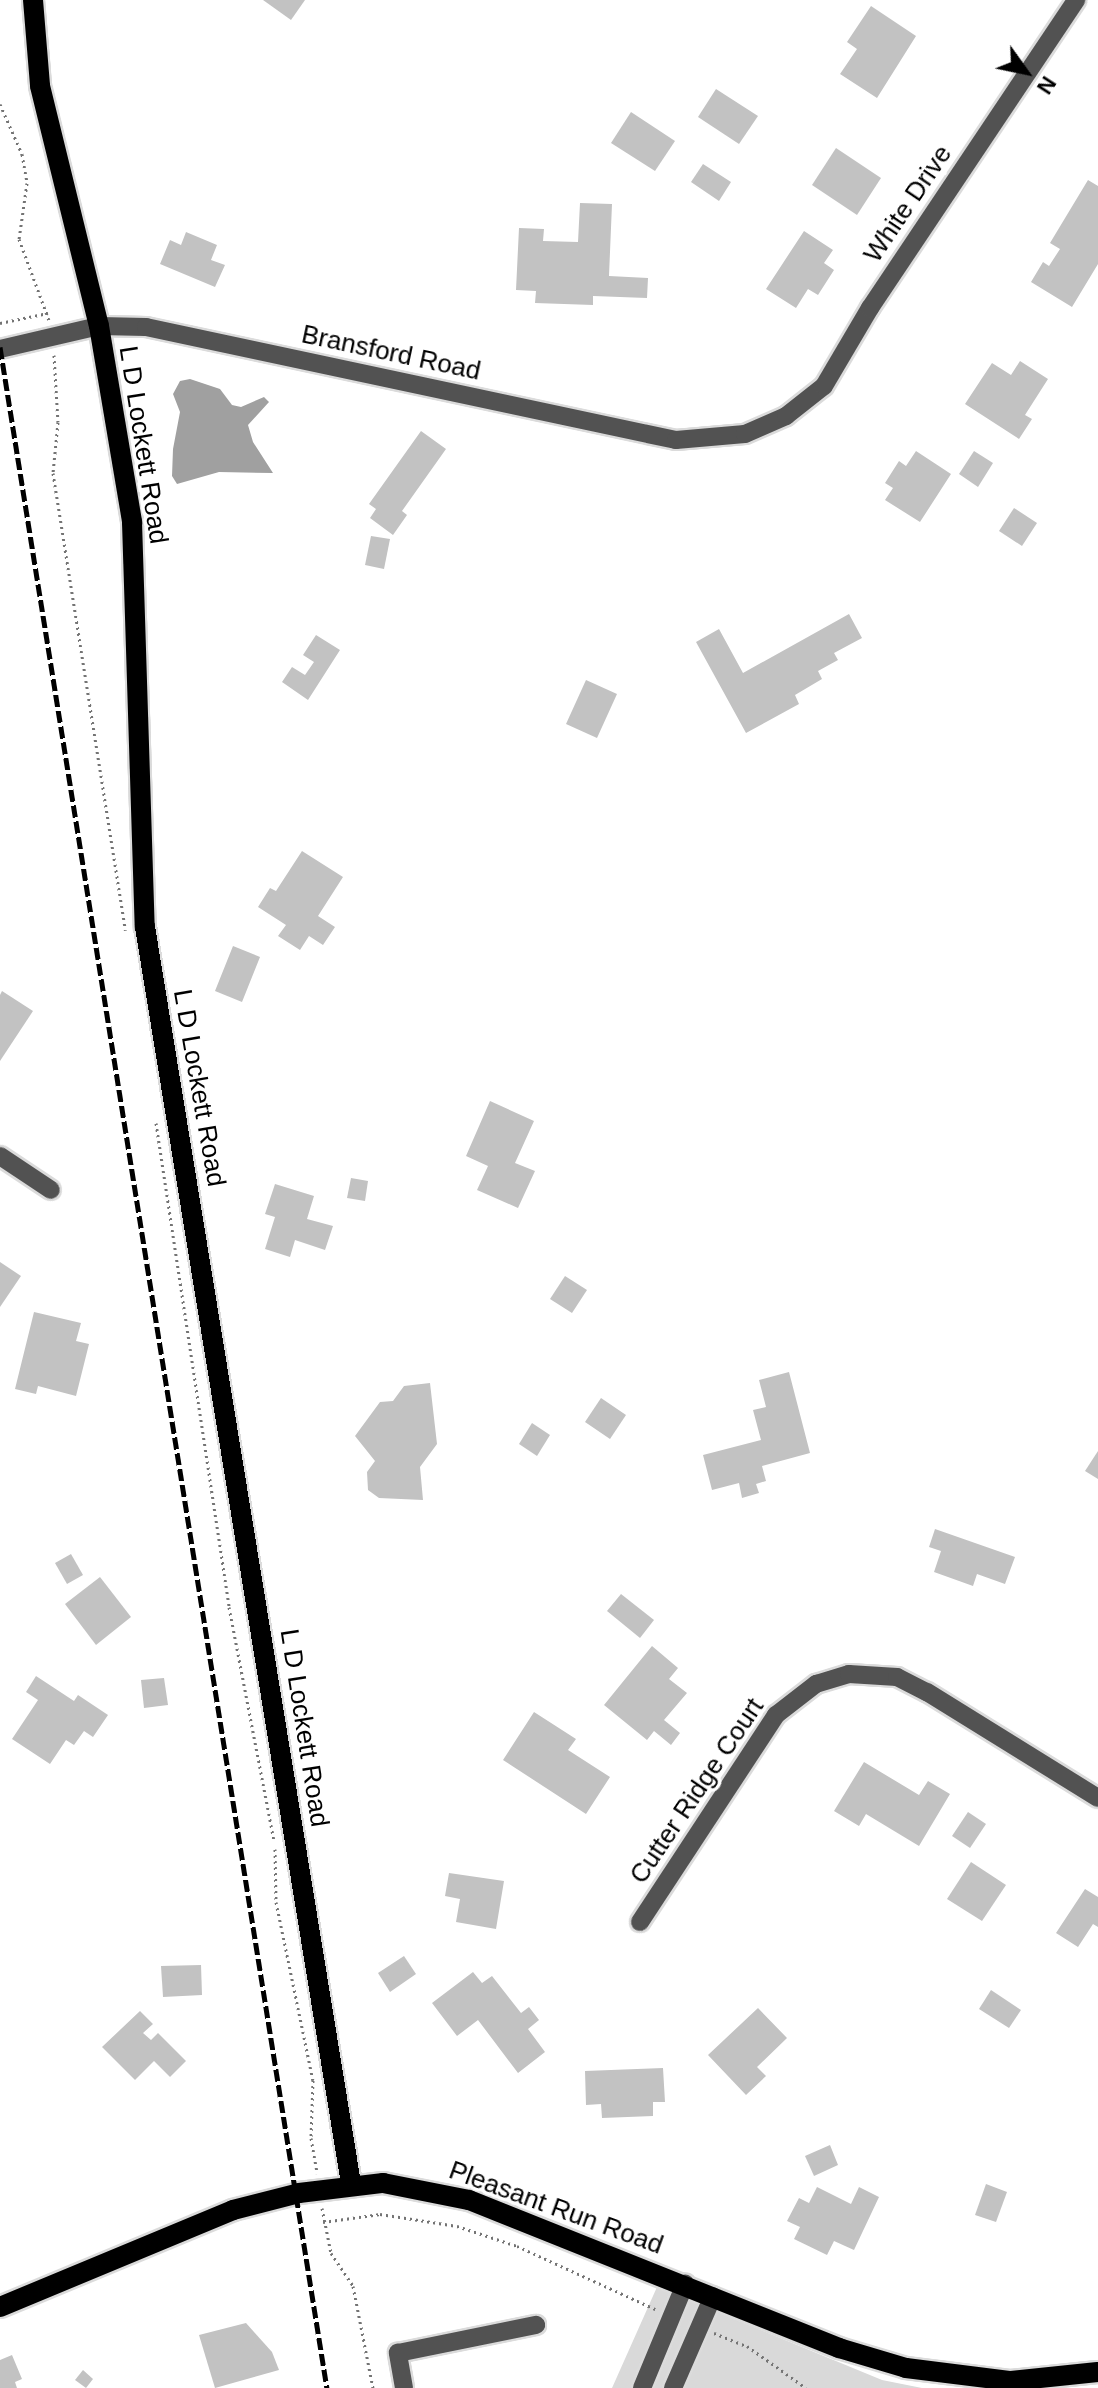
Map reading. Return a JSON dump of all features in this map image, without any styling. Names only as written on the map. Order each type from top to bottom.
[{"type":"main road","name":"L D Lockett Road","points":[[33,0],[40,86],[99,326],[132,522],[145,927],[351,2184]]},
{"type":"main road","name":"Pleasant Run Road","points":[[0,2307],[233,2210],[351,2184],[427,2188],[469,2200],[839,2348],[944,2376],[1011,2381],[1098,2372]]},
{"type":"street","name":"White Drive","points":[[771,423],[824,386],[870,308],[1076,0]]},
{"type":"street","name":"Bransford Road","points":[[0,349],[99,326],[146,327],[676,440],[723,439],[771,423]]},
{"type":"street","points":[[0,1156],[51,1190]]},
{"type":"street","name":"Cutter Ridge Court","points":[[640,1922],[776,1715],[816,1684],[849,1674],[897,1677],[927,1692],[1098,1798]]},
{"type":"street","points":[[642,2388],[685,2284]]},
{"type":"street","points":[[673,2388],[713,2296]]},
{"type":"street","points":[[404,2388],[398,2353],[536,2325]]},
{"type":"path","points":[[0,323],[48,313]]},
{"type":"path","points":[[323,2222],[380,2214],[457,2226],[517,2246],[672,2316]]},
{"type":"path","points":[[700,2327],[747,2346],[806,2388]]},
{"type":"shaded area","points":[[190,379],[220,389],[232,405],[241,407],[264,397],[269,402],[248,425],[253,442],[273,473],[219,472],[177,484],[172,476],[173,449],[180,412],[173,394],[180,381]]},
{"type":"shaded area","points":[[657,2287],[882,2380],[922,2388],[612,2388]]},
{"type":"building","points":[[263,0],[305,0],[291,20]]},
{"type":"building","points":[[871,6],[916,36],[877,98],[840,74],[857,49],[847,42]]},
{"type":"building","points":[[716,89],[758,116],[739,144],[698,117]]},
{"type":"building","points":[[631,112],[675,141],[655,171],[611,143]]},
{"type":"building","points":[[836,148],[881,178],[857,215],[812,185]]},
{"type":"building","points":[[703,164],[731,182],[719,201],[691,182]]},
{"type":"building","points":[[1088,180],[1098,186],[1098,264],[1072,307],[1031,282],[1043,262],[1049,266],[1060,249],[1050,243]]},
{"type":"building","points":[[580,203],[612,204],[609,276],[648,278],[647,298],[593,296],[593,305],[535,303],[536,291],[516,290],[519,228],[544,229],[543,241],[578,242]]},
{"type":"building","points":[[804,231],[833,250],[824,263],[834,270],[818,295],[808,289],[796,308],[766,289]]},
{"type":"building","points":[[186,232],[217,245],[211,260],[225,265],[215,287],[160,264],[170,240],[181,245]]},
{"type":"building","points":[[1020,361],[1048,379],[1025,415],[1032,419],[1019,439],[965,404],[992,363],[1011,375]]},
{"type":"building","points":[[421,431],[446,449],[402,511],[407,515],[393,535],[370,518],[376,509],[369,504]]},
{"type":"building","points":[[916,451],[951,474],[920,522],[885,500],[893,488],[885,483],[899,461],[906,466]]},
{"type":"building","points":[[974,451],[993,463],[978,487],[959,474]]},
{"type":"building","points":[[1014,508],[1037,523],[1022,546],[999,531]]},
{"type":"building","points":[[371,536],[390,539],[384,569],[365,565]]},
{"type":"building","points":[[849,614],[862,638],[834,653],[838,660],[818,671],[822,679],[795,695],[799,704],[746,733],[696,642],[719,629],[743,673]]},
{"type":"building","points":[[316,635],[340,650],[308,700],[282,682],[292,667],[305,675],[314,662],[303,655]]},
{"type":"building","points":[[586,680],[617,694],[597,738],[566,724]]},
{"type":"building","points":[[302,851],[343,877],[318,916],[335,927],[323,945],[309,936],[300,950],[278,936],[286,925],[258,907],[270,888],[276,891]]},
{"type":"building","points":[[233,946],[260,957],[242,1002],[215,991]]},
{"type":"building","points":[[2,991],[33,1011],[0,1061],[0,995]]},
{"type":"building","points":[[490,1101],[534,1121],[515,1163],[535,1171],[518,1208],[477,1190],[488,1166],[466,1156]]},
{"type":"building","points":[[351,1178],[368,1181],[365,1201],[347,1198]]},
{"type":"building","points":[[275,1184],[314,1196],[307,1219],[333,1226],[325,1250],[295,1240],[290,1257],[265,1249],[275,1217],[265,1214]]},
{"type":"building","points":[[0,1262],[21,1276],[0,1307]]},
{"type":"building","points":[[565,1276],[587,1290],[572,1313],[550,1299]]},
{"type":"building","points":[[34,1312],[81,1323],[76,1341],[89,1344],[76,1396],[38,1386],[36,1394],[15,1389]]},
{"type":"building","points":[[789,1372],[810,1453],[762,1466],[766,1481],[756,1484],[759,1493],[742,1498],[739,1483],[712,1490],[703,1455],[761,1440],[753,1410],[766,1407],[759,1380]]},
{"type":"building","points":[[430,1383],[437,1444],[420,1467],[423,1500],[379,1498],[368,1490],[367,1472],[375,1461],[355,1436],[380,1402],[393,1401],[404,1386]]},
{"type":"building","points":[[601,1398],[626,1415],[610,1439],[585,1422]]},
{"type":"building","points":[[532,1423],[550,1435],[537,1456],[519,1444]]},
{"type":"building","points":[[1098,1451],[1098,1479],[1085,1471]]},
{"type":"building","points":[[935,1529],[1015,1557],[1005,1584],[977,1574],[973,1586],[934,1572],[941,1551],[929,1547]]},
{"type":"building","points":[[71,1554],[83,1575],[67,1584],[55,1563]]},
{"type":"building","points":[[100,1577],[131,1617],[96,1645],[65,1604]]},
{"type":"building","points":[[621,1594],[654,1620],[640,1638],[607,1611]]},
{"type":"building","points":[[652,1646],[678,1668],[669,1679],[687,1693],[664,1720],[680,1733],[671,1745],[654,1731],[647,1740],[604,1705]]},
{"type":"building","points":[[36,1676],[74,1701],[78,1695],[108,1715],[93,1737],[84,1731],[74,1745],[66,1740],[50,1764],[12,1739],[38,1700],[26,1692]]},
{"type":"building","points":[[164,1678],[168,1705],[144,1708],[141,1680]]},
{"type":"building","points":[[534,1712],[576,1739],[568,1750],[610,1777],[586,1814],[503,1760]]},
{"type":"building","points":[[864,1762],[919,1795],[928,1781],[950,1794],[919,1846],[866,1814],[859,1826],[834,1811]]},
{"type":"building","points":[[968,1812],[986,1824],[970,1848],[952,1836]]},
{"type":"building","points":[[971,1862],[1006,1885],[982,1921],[947,1899]]},
{"type":"building","points":[[449,1873],[504,1881],[496,1929],[456,1922],[460,1899],[445,1896]]},
{"type":"building","points":[[1085,1889],[1098,1897],[1098,1927],[1093,1924],[1078,1947],[1056,1933]]},
{"type":"building","points":[[404,1956],[416,1974],[390,1992],[378,1973]]},
{"type":"building","points":[[201,1965],[202,1995],[163,1997],[161,1966]]},
{"type":"building","points":[[473,1972],[482,1983],[492,1976],[521,2013],[529,2007],[539,2020],[528,2029],[545,2052],[518,2073],[478,2020],[457,2036],[432,2003]]},
{"type":"building","points":[[991,1990],[1021,2010],[1009,2028],[979,2009]]},
{"type":"building","points":[[758,2008],[787,2038],[757,2067],[766,2076],[746,2095],[708,2055]]},
{"type":"building","points":[[140,2011],[153,2024],[143,2033],[151,2040],[158,2033],[186,2061],[170,2077],[154,2061],[135,2080],[102,2047]]},
{"type":"building","points":[[663,2068],[665,2102],[653,2102],[653,2116],[602,2118],[601,2104],[586,2105],[585,2071]]},
{"type":"building","points":[[830,2145],[838,2165],[814,2176],[805,2156]]},
{"type":"building","points":[[986,2184],[1007,2192],[996,2222],[975,2215]]},
{"type":"building","points":[[817,2187],[851,2204],[859,2187],[879,2197],[854,2250],[834,2241],[827,2255],[794,2239],[800,2227],[787,2221],[799,2198],[809,2203]]},
{"type":"building","points":[[246,2323],[272,2352],[279,2370],[215,2388],[199,2335]]},
{"type":"building","points":[[12,2355],[22,2379],[15,2382],[17,2388],[0,2388],[0,2360]]},
{"type":"building","points":[[83,2370],[93,2379],[86,2388],[75,2380]]},
{"type":"railway","points":[[0,347],[327,2388]]}]
